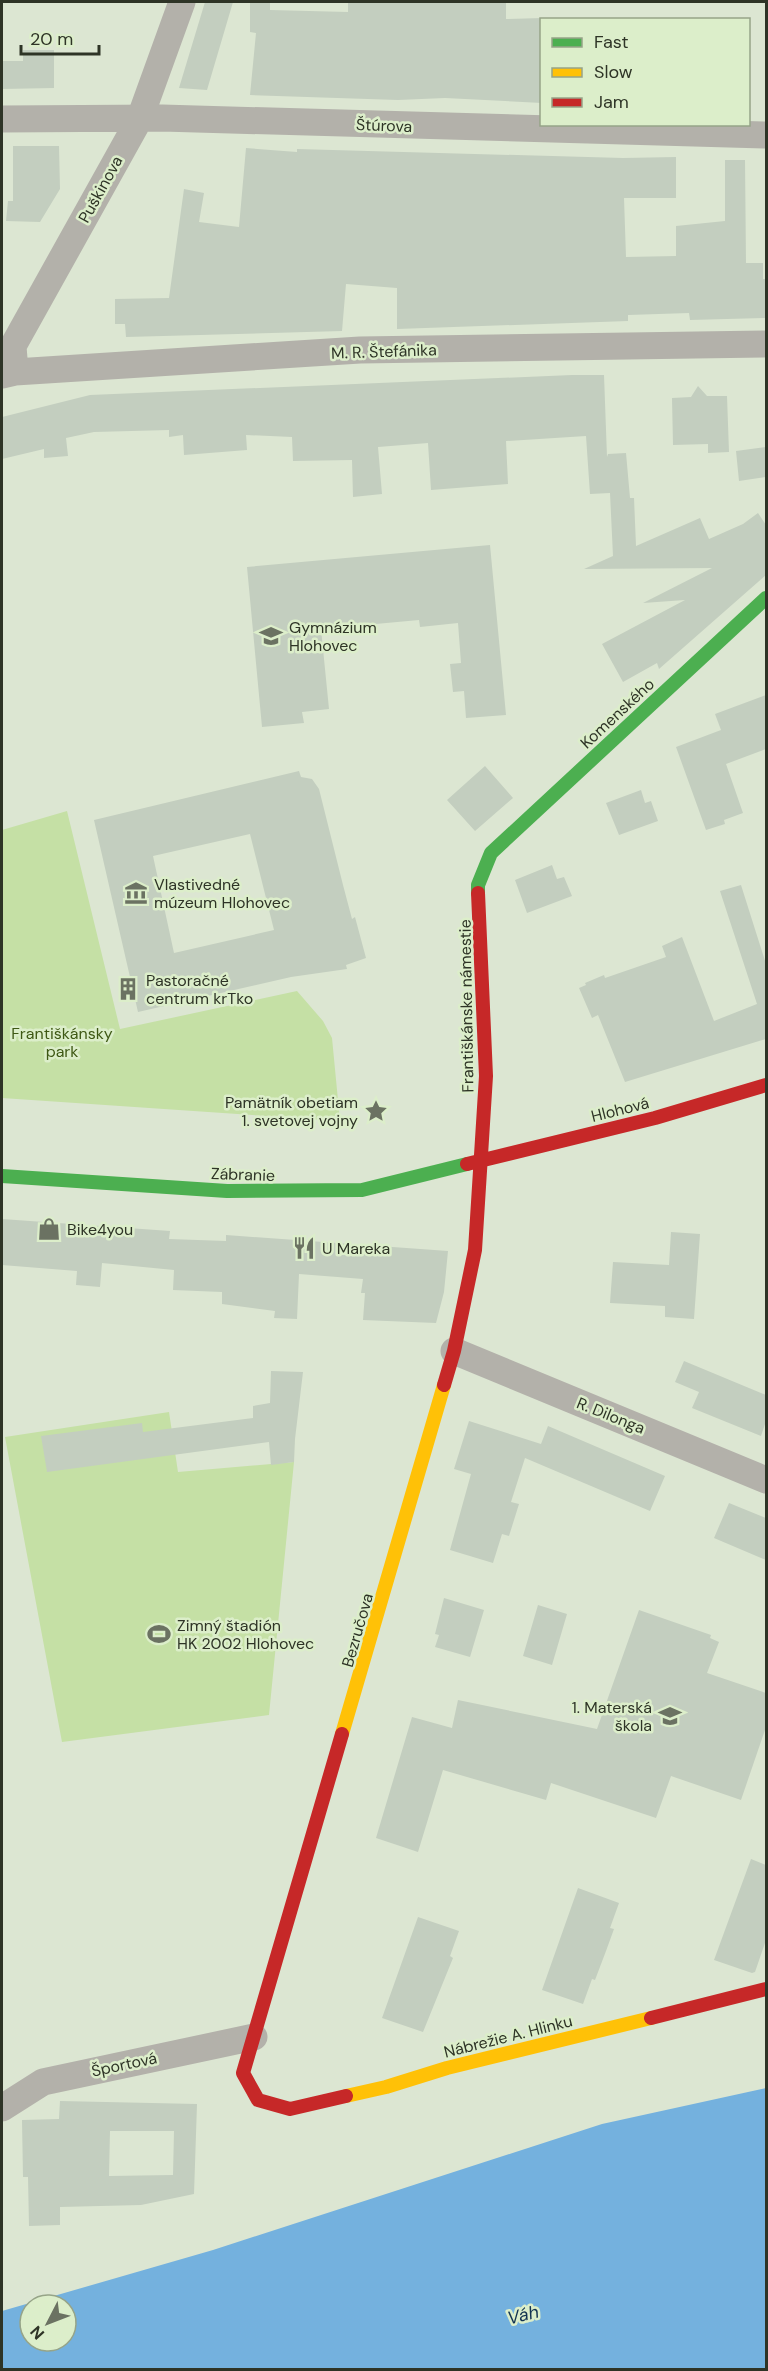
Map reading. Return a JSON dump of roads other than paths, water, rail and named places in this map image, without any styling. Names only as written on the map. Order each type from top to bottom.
[{"type":"street","name":"Puškinova","points":[[8,374],[13,346],[140,118],[182,2]]},
{"type":"street","name":"Štúrova","points":[[2,119],[140,118],[766,135]]},
{"type":"street","name":"M. R. Štefánika","points":[[8,374],[360,350],[766,344]]},
{"type":"street","name":"Komenského","points":[[491,853],[766,598]]},
{"type":"street","name":"Františkánske námestie","points":[[481,1160],[486,1076],[478,885],[491,853]]},
{"type":"street","name":"Hlohová","points":[[481,1160],[655,1118],[766,1085]]},
{"type":"street","name":"Zábranie","points":[[2,1176],[238,1191],[362,1190],[481,1160]]},
{"type":"street","name":"Bezručova","points":[[258,2100],[243,2073],[454,1351],[475,1250],[481,1160]]},
{"type":"street","name":"R. Dilonga","points":[[454,1351],[766,1480]]},
{"type":"street","name":"Nábrežie A. Hlinku","points":[[258,2100],[290,2109],[386,2087],[447,2068],[766,1989]]},
{"type":"street","name":"Športová","points":[[2,2108],[43,2082],[254,2037]]},
{"type":"water","name":"Váh","points":[[766,2088],[766,2369],[2,2369],[2,2311],[18,2306],[18,2353],[78,2353],[78,2293],[64,2293],[213,2250],[602,2124]]},
{"type":"place","name":"Gymnázium Hlohovec","points":[[271,636]]},
{"type":"place","name":"Vlastivedné múzeum Hlohovec","points":[[136,893]]},
{"type":"place","name":"Pastoračné centrum krTko","points":[[128,989]]},
{"type":"place","name":"Pamätník obetiam 1. svetovej vojny","points":[[376,1111]]},
{"type":"place","name":"Bike4you","points":[[49,1229]]},
{"type":"place","name":"U Mareka","points":[[304,1248]]},
{"type":"place","name":"Zimný štadión HK 2002 Hlohovec","points":[[159,1634]]},
{"type":"place","name":"1. Materská škola","points":[[670,1716]]},
{"type":"park label","name":"Františkánsky park","points":[[62,1042]]}]
